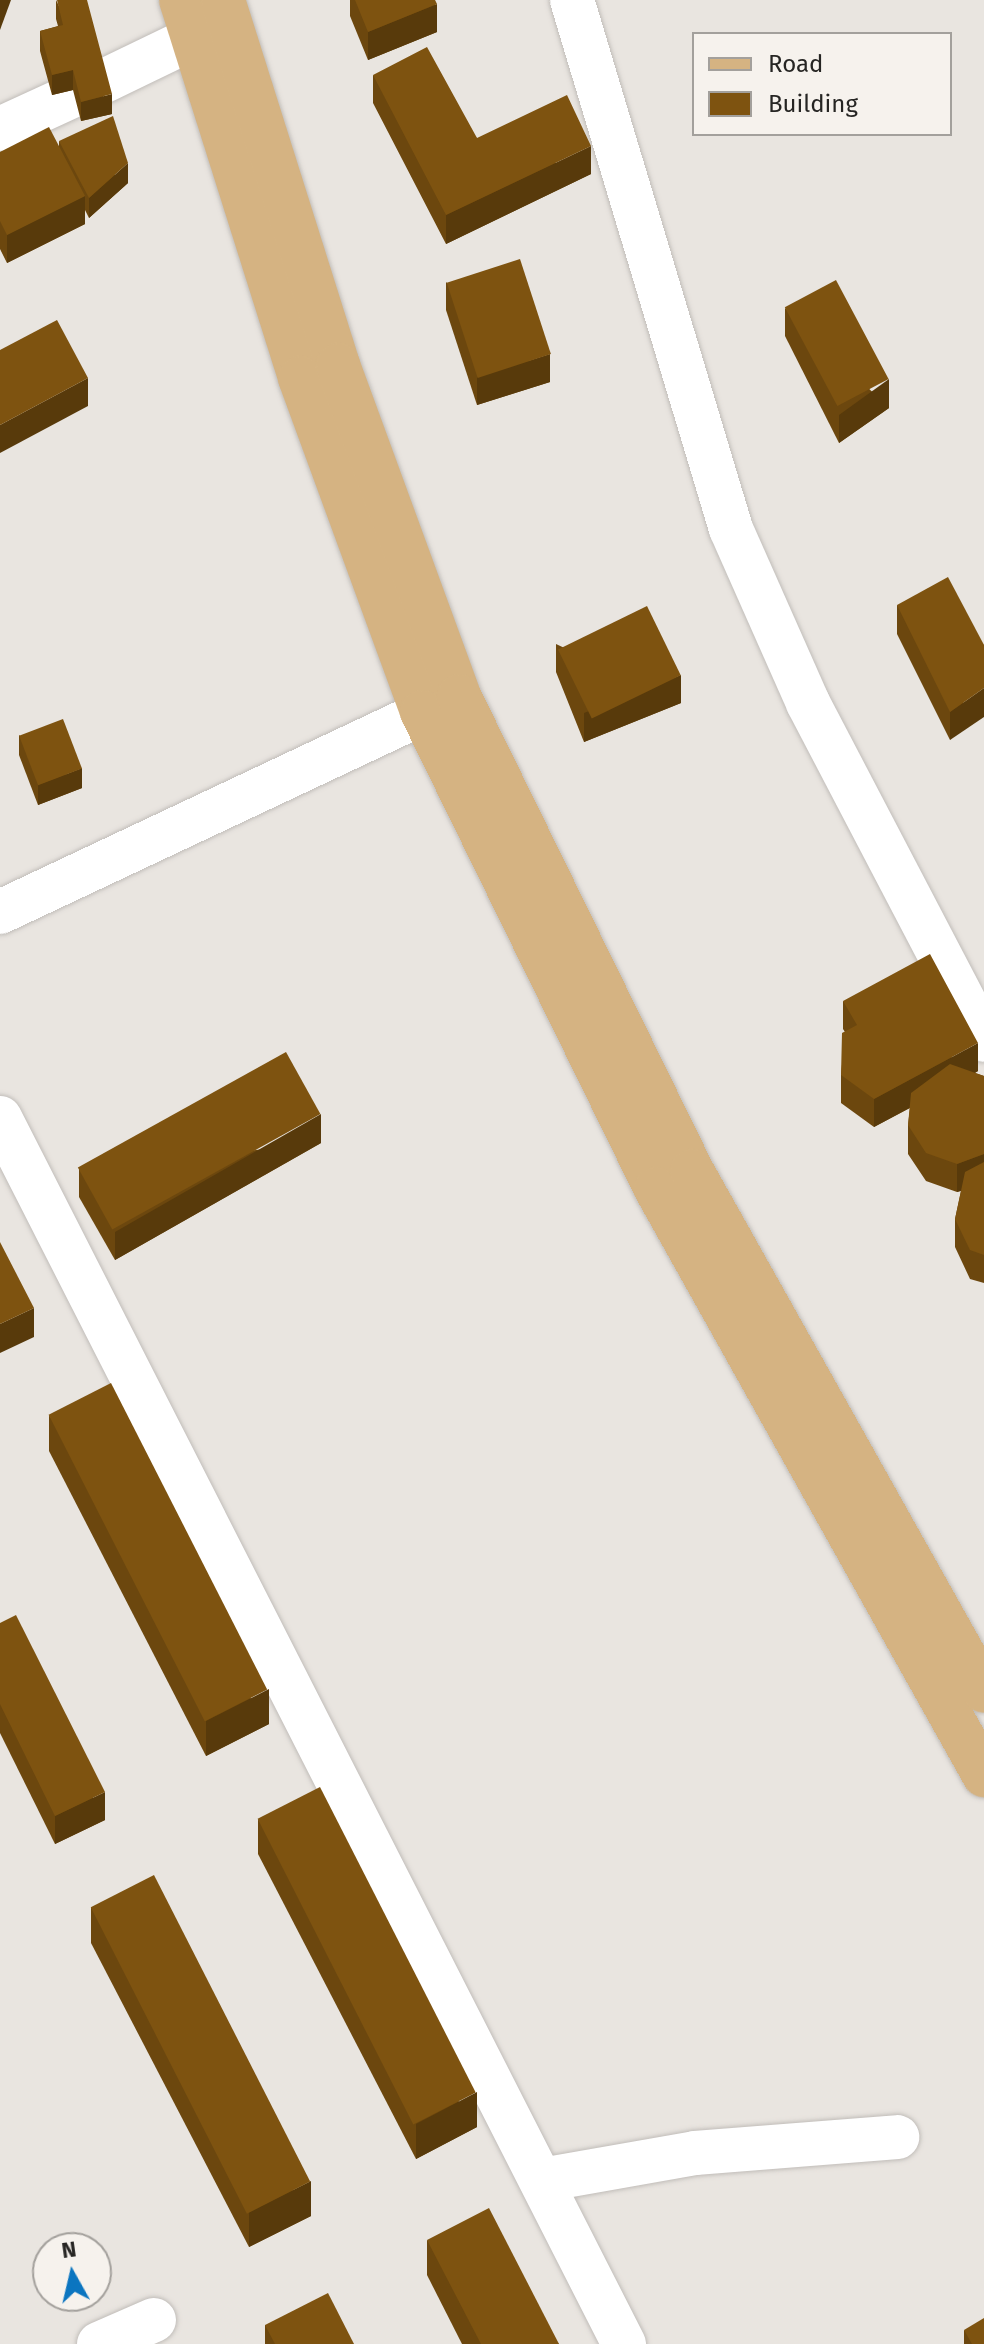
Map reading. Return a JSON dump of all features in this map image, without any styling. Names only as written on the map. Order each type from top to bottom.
[{"type":"main road","points":[[223,0],[441,704],[692,1171],[984,1691]]},
{"type":"main road","points":[[186,19],[300,378],[656,1189],[984,1775]]},
{"type":"street","points":[[572,0],[731,529],[808,703],[984,1040]]},
{"type":"street","points":[[0,129],[89,88],[186,19]]},
{"type":"street","points":[[0,912],[441,704]]},
{"type":"street","points":[[0,1118],[624,2344]]},
{"type":"street","points":[[542,2180],[695,2153],[897,2137]]},
{"type":"street","points":[[99,2344],[154,2320]]},
{"type":"building","points":[[57,0],[87,0],[112,94],[81,102],[73,70],[52,75],[40,31],[63,25]]},
{"type":"building","points":[[355,0],[435,0],[437,4],[368,32]]},
{"type":"building","points":[[427,47],[477,138],[567,95],[591,146],[446,215],[373,75]]},
{"type":"building","points":[[113,116],[128,163],[89,198],[59,141]]},
{"type":"building","points":[[49,127],[85,196],[7,235],[0,221],[0,152]]},
{"type":"building","points":[[520,259],[551,354],[478,378],[447,283]]},
{"type":"building","points":[[836,280],[889,379],[837,406],[785,307]]},
{"type":"building","points":[[57,320],[88,378],[0,425],[0,350]]},
{"type":"building","points":[[948,577],[984,645],[984,688],[950,712],[897,605]]},
{"type":"building","points":[[647,606],[681,675],[592,719],[558,649]]},
{"type":"building","points":[[63,719],[82,768],[38,785],[19,736]]},
{"type":"building","points":[[930,954],[978,1043],[874,1099],[841,1075],[842,1033],[857,1025],[843,1001]]},
{"type":"building","points":[[286,1052],[320,1114],[112,1229],[78,1167]]},
{"type":"building","points":[[950,1064],[984,1076],[984,1154],[957,1164],[926,1153],[908,1125],[911,1093]]},
{"type":"building","points":[[984,1162],[984,1255],[970,1250],[955,1219],[965,1172]]},
{"type":"building","points":[[0,1242],[34,1308],[0,1324]]},
{"type":"building","points":[[111,1383],[267,1690],[205,1721],[49,1415]]},
{"type":"building","points":[[16,1615],[105,1792],[55,1816],[0,1704],[0,1623]]},
{"type":"building","points":[[320,1787],[476,2093],[413,2124],[258,1819]]},
{"type":"building","points":[[154,1875],[310,2182],[247,2214],[91,1907]]},
{"type":"building","points":[[489,2208],[559,2344],[481,2344],[427,2240]]},
{"type":"building","points":[[328,2293],[354,2344],[275,2344],[265,2325]]},
{"type":"building","points":[[984,2318],[984,2344],[972,2344],[964,2330]]}]
